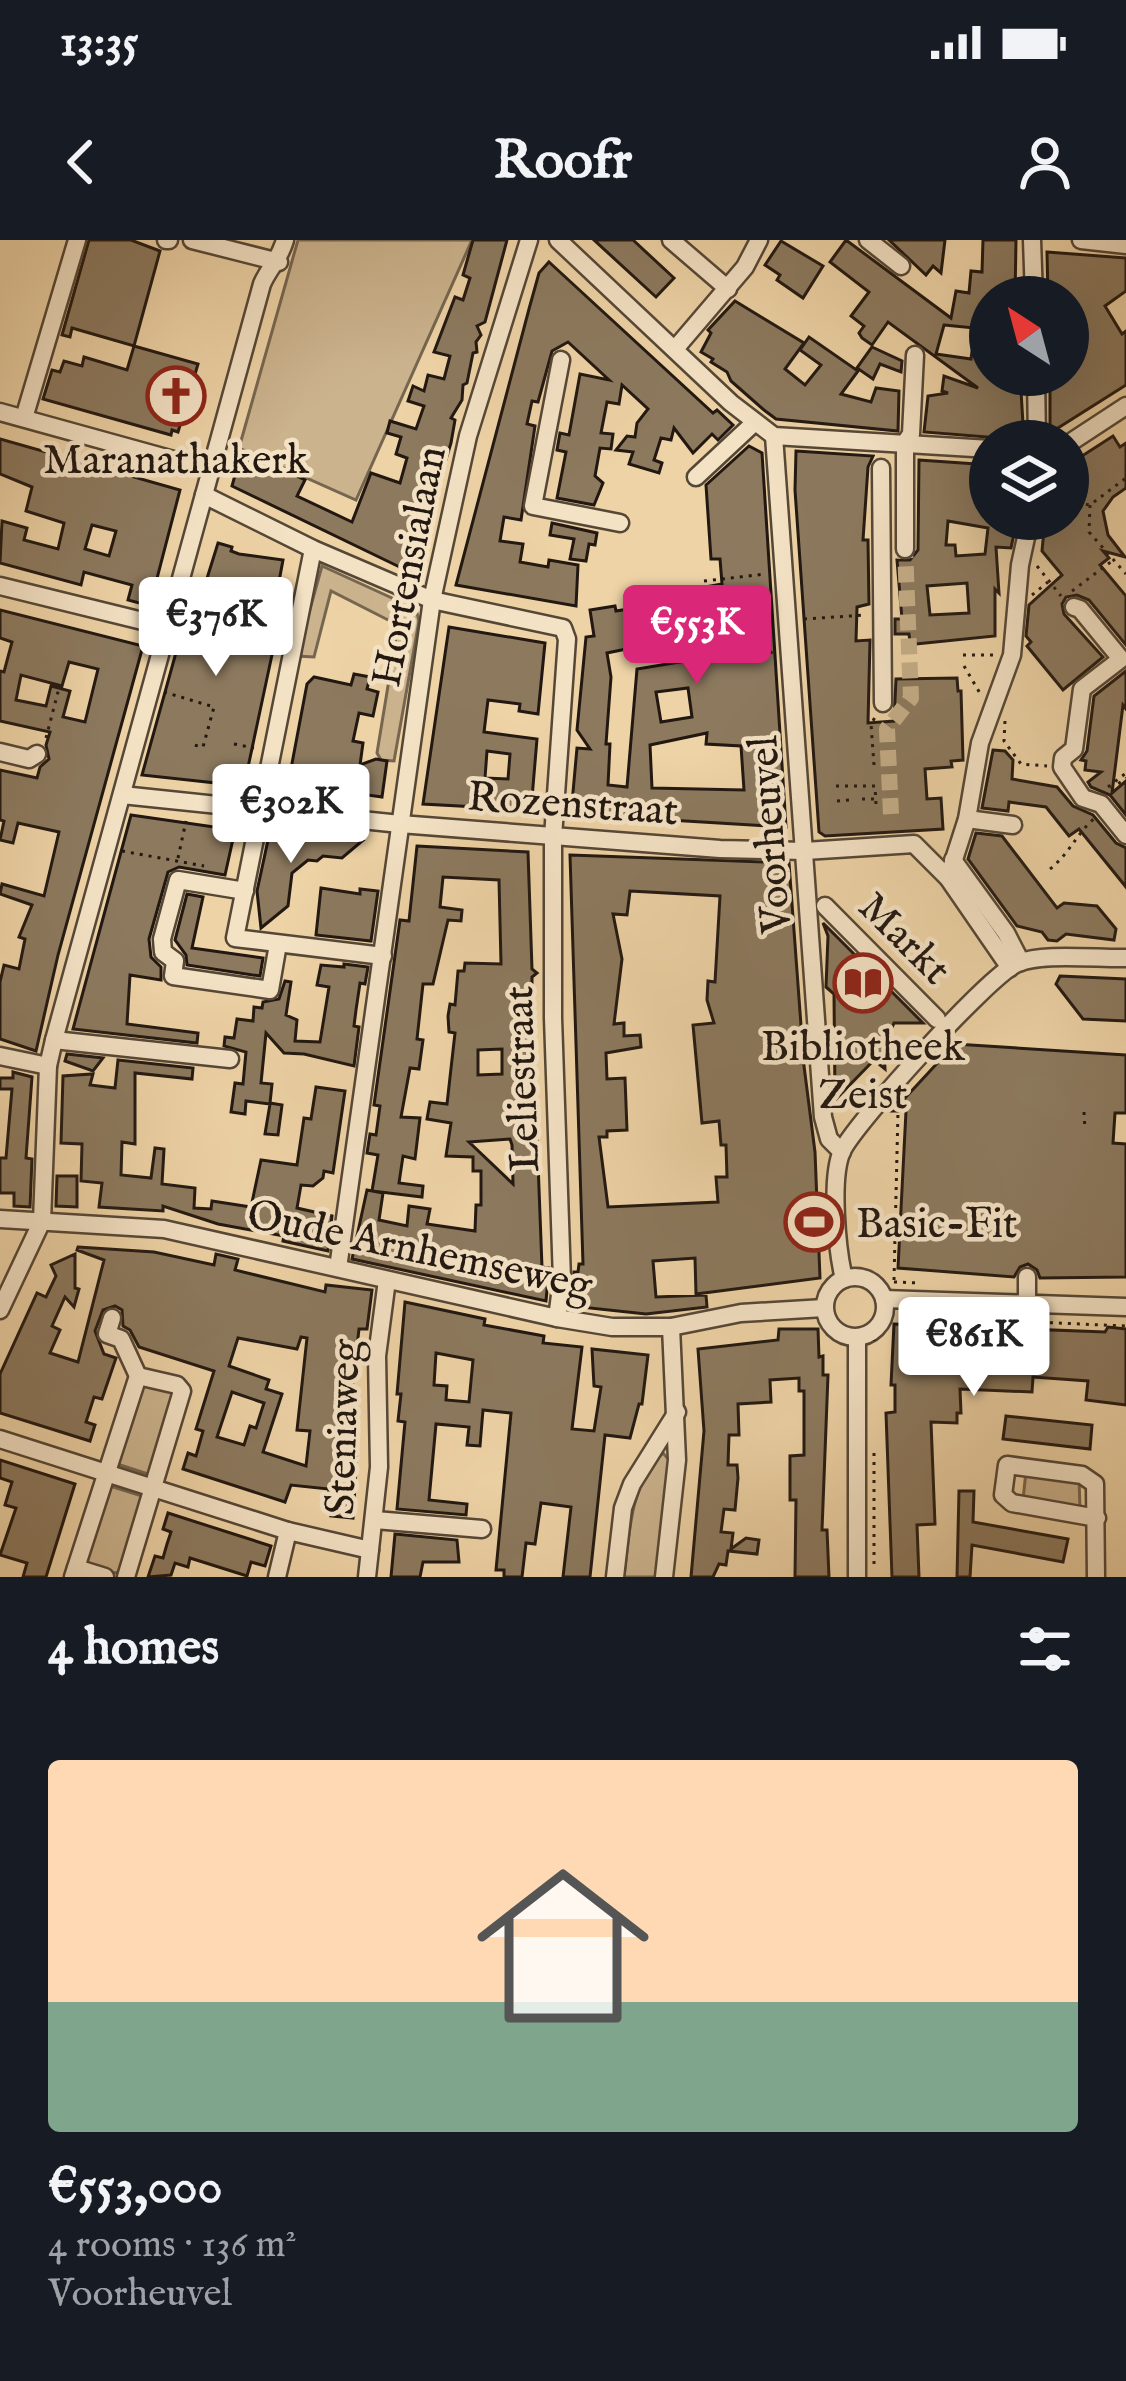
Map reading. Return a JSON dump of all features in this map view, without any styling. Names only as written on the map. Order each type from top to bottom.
[{"type":"street","points":[[24,418],[76,240]]},
{"type":"street","points":[[192,240],[279,262]]},
{"type":"street","points":[[0,1310],[42,1221],[48,1066],[54,1040],[262,284],[279,262],[285,240]]},
{"type":"street","name":"Hortensialaan","points":[[338,1268],[432,600],[468,436],[529,240]]},
{"type":"street","points":[[558,240],[754,423],[774,436],[969,448]]},
{"type":"street","points":[[671,240],[728,289]]},
{"type":"street","points":[[675,349],[745,267],[758,240]]},
{"type":"street","points":[[868,240],[901,266]]},
{"type":"street","points":[[1032,240],[1033,276]]},
{"type":"street","points":[[1081,240],[1126,245]]},
{"type":"street","points":[[904,549],[905,443],[911,434],[915,355]]},
{"type":"street","points":[[561,360],[533,506],[620,523]]},
{"type":"street","points":[[1089,430],[1126,406]]},
{"type":"street","points":[[0,412],[210,470]]},
{"type":"street","points":[[696,477],[754,423]]},
{"type":"street","name":"Voorheuvel","points":[[774,436],[823,1118],[829,1139],[842,1152],[837,1217],[844,1279]]},
{"type":"street","points":[[881,468],[883,703]]},
{"type":"street","points":[[204,495],[432,600]]},
{"type":"street","points":[[879,504],[904,505]]},
{"type":"street","points":[[948,878],[967,819],[993,701],[1012,655],[1026,540]]},
{"type":"street","points":[[313,549],[235,938],[383,956]]},
{"type":"street","points":[[0,586],[166,627]]},
{"type":"street","name":"Leliestraat","points":[[432,600],[563,628],[567,639],[553,837],[553,1018],[562,1280],[557,1318]]},
{"type":"street","points":[[1074,607],[1120,659],[1082,689],[1074,749],[1063,758],[1062,767],[1083,798],[1102,804],[1126,835]]},
{"type":"street","points":[[0,752],[29,759],[39,754]]},
{"type":"street","name":"Rozenstraat","points":[[122,795],[553,837],[805,851],[914,844],[948,878],[1015,965]]},
{"type":"street","points":[[967,819],[1013,825]]},
{"type":"street","points":[[953,860],[1006,933],[1015,965]]},
{"type":"street","points":[[245,891],[178,880],[161,939],[164,952],[175,962],[173,976],[270,990],[278,944]]},
{"type":"street","name":"Markt","points":[[825,906],[937,1019]]},
{"type":"street","points":[[842,1152],[950,1024],[1015,965],[1126,958]]},
{"type":"street","points":[[54,1040],[230,1059]]},
{"type":"street","points":[[0,1056],[48,1066]]},
{"type":"street","name":"Oude Arnhemseweg","points":[[0,1219],[164,1229],[613,1327],[670,1327],[741,1312],[824,1308]]},
{"type":"street","points":[[1027,1301],[1028,1277]]},
{"type":"street","points":[[884,1299],[880,1325],[857,1338],[834,1330],[824,1308],[830,1290],[844,1279],[866,1279],[884,1299],[1126,1306]]},
{"type":"street","name":"Steniaweg","points":[[367,1577],[379,1467],[377,1356],[387,1280]]},
{"type":"street","points":[[105,1577],[74,1573],[138,1376],[121,1339],[107,1334],[112,1318]]},
{"type":"street","points":[[664,1577],[677,1460],[670,1327]]},
{"type":"street","points":[[856,1577],[857,1338]]},
{"type":"street","points":[[127,1577],[182,1391],[177,1385],[138,1376]]},
{"type":"street","points":[[615,1577],[623,1508],[632,1484],[677,1412]]},
{"type":"street","points":[[0,1439],[288,1531],[370,1550]]},
{"type":"street","points":[[1096,1518],[1012,1504],[1004,1495],[1007,1465],[1082,1474],[1095,1484],[1096,1518],[1096,1577]]},
{"type":"street","points":[[375,1520],[482,1529]]},
{"type":"street","points":[[277,1577],[288,1531]]},
{"type":"path","points":[[1126,478],[1090,505],[1089,532],[1126,574]]},
{"type":"path","points":[[1023,552],[1063,598],[1112,561]]},
{"type":"path","points":[[704,581],[786,573]]},
{"type":"path","points":[[789,620],[880,614]]},
{"type":"path","points":[[734,657],[791,649]]},
{"type":"path","points":[[963,655],[978,656]]},
{"type":"path","points":[[964,666],[978,694],[1006,712],[1004,742],[1021,764],[1062,767]]},
{"type":"path","points":[[39,754],[59,688]]},
{"type":"path","points":[[151,688],[214,707],[203,747],[189,744]]},
{"type":"path","points":[[874,765],[872,724],[883,703]]},
{"type":"path","points":[[233,744],[273,752]]},
{"type":"path","points":[[1112,789],[1126,776]]},
{"type":"path","points":[[1105,789],[1126,776]]},
{"type":"path","points":[[836,786],[875,786],[876,802],[862,800]]},
{"type":"path","points":[[837,801],[850,800]]},
{"type":"path","points":[[177,862],[190,801]]},
{"type":"path","points":[[1050,869],[1071,853],[1077,833],[1095,818]]},
{"type":"path","points":[[108,849],[204,866]]},
{"type":"path","points":[[895,1282],[898,1111]]},
{"type":"path","points":[[1084,1112],[1085,1130]]},
{"type":"path","points":[[930,1318],[1126,1326]]},
{"type":"shaded area","points":[[298,240],[472,240],[356,500],[239,448]]},
{"type":"shaded area","points":[[322,566],[416,609],[419,621],[394,761],[381,760],[377,753],[398,625],[331,591],[314,657],[297,656]]},
{"type":"shaded area","points":[[140,1387],[173,1391],[174,1398],[151,1475],[117,1464]]},
{"type":"shaded area","points":[[663,1453],[669,1460],[657,1577],[624,1577],[637,1494]]},
{"type":"shaded area","points":[[1026,1471],[1079,1478],[1080,1510],[1023,1500]]},
{"type":"shaded area","points":[[107,1485],[142,1496],[122,1569],[116,1573],[92,1568],[83,1559]]},
{"type":"building","points":[[89,240],[131,240],[160,251],[134,346],[72,328],[70,337],[62,335]]},
{"type":"building","points":[[473,240],[507,240],[485,322],[477,326],[481,335],[477,352],[462,400],[451,418],[455,420],[451,443],[412,573],[232,486],[242,450],[305,480],[297,496],[352,522],[371,473],[400,483],[407,458],[396,454],[401,437],[387,433],[390,421],[416,429],[424,406],[408,401],[413,386],[424,391],[428,375],[444,379],[450,356],[434,352],[455,297],[463,300],[470,278],[463,275]]},
{"type":"building","points":[[594,240],[633,240],[674,278],[656,297]]},
{"type":"building","points":[[846,240],[951,318],[956,291],[969,293],[969,327],[944,325],[936,354],[969,359],[969,381],[888,322],[872,345],[862,338],[859,333],[864,326],[851,316],[869,292],[830,262]]},
{"type":"building","points":[[889,240],[945,240],[941,273],[933,266],[926,275]]},
{"type":"building","points":[[983,240],[1016,240],[1015,276],[971,276],[971,271],[982,272]]},
{"type":"building","points":[[781,241],[823,266],[803,298],[765,265]]},
{"type":"building","points":[[1047,252],[1126,258],[1126,291],[1105,306],[1122,334],[1126,331],[1126,385],[1071,420],[1050,420],[1050,396],[1089,396],[1089,276],[1048,276]]},
{"type":"building","points":[[549,262],[713,413],[717,410],[733,425],[718,440],[712,434],[693,453],[674,428],[671,440],[661,438],[654,460],[662,463],[659,473],[629,464],[633,452],[616,450],[627,436],[635,437],[637,423],[648,409],[622,385],[619,404],[607,402],[601,433],[613,434],[611,449],[600,448],[595,476],[603,483],[594,505],[557,498],[566,452],[557,450],[560,433],[569,435],[580,374],[609,380],[568,342],[552,351],[527,424],[535,426],[521,520],[504,517],[500,541],[523,544],[520,562],[578,565],[576,606],[456,585],[539,273]]},
{"type":"building","points":[[735,301],[804,343],[785,369],[805,385],[821,365],[800,350],[809,337],[858,371],[841,394],[871,402],[876,388],[899,391],[898,431],[776,419],[764,410],[701,352],[711,333],[708,330]]},
{"type":"building","points":[[134,346],[198,364],[178,432],[172,430],[171,435],[43,399],[52,370],[60,372],[64,361],[82,366],[84,357],[127,370]]},
{"type":"building","points":[[872,347],[902,361],[901,372],[880,364],[873,379],[857,368]]},
{"type":"building","points":[[944,376],[969,385],[969,396],[1021,396],[1023,420],[969,420],[969,436],[924,432],[928,396],[948,393],[942,391]]},
{"type":"building","points":[[1113,436],[1120,447],[1126,443],[1126,488],[1103,511],[1108,535],[1125,557],[1103,551],[1109,558],[1100,565],[1126,596],[1126,645],[1089,600],[1066,597],[1064,614],[1103,657],[1063,690],[1027,646],[1031,642],[1026,636],[1029,605],[1062,575],[1042,551],[1043,540],[1089,540],[1089,451]]},
{"type":"building","points":[[0,439],[180,490],[154,607],[128,600],[132,585],[84,572],[81,585],[0,563],[2,521],[27,528],[24,540],[58,549],[64,523],[26,511],[32,487],[0,474]],"holes":[[[92,525],[116,531],[109,556],[85,549]]]},
{"type":"building","points":[[749,446],[762,453],[786,827],[571,814],[577,748],[590,749],[577,730],[586,637],[594,636],[590,610],[629,609],[636,647],[607,653],[611,677],[608,785],[627,787],[637,669],[716,656],[712,633],[676,640],[672,617],[661,620],[658,607],[678,601],[677,592],[722,584],[720,559],[711,559],[706,485]],"holes":[[[688,688],[692,717],[661,722],[656,692]],[[707,733],[706,744],[741,746],[744,790],[652,788],[650,745]]]},
{"type":"building","points":[[796,451],[873,456],[868,467],[863,540],[868,540],[869,604],[857,607],[856,641],[870,640],[868,723],[894,721],[896,679],[957,678],[963,760],[951,761],[952,767],[925,769],[927,799],[941,798],[943,829],[825,836],[819,832]]},
{"type":"building","points":[[919,460],[969,464],[969,525],[948,521],[946,545],[955,545],[956,556],[985,554],[987,540],[1013,540],[1011,548],[996,547],[995,636],[916,644],[910,642],[909,634],[895,634],[895,619],[902,619],[897,560],[910,560],[918,550]],"holes":[[[967,583],[969,613],[930,615],[927,586]]]},
{"type":"building","points":[[552,523],[597,533],[586,561],[570,559],[574,539],[550,535]]},
{"type":"building","points":[[218,543],[239,554],[283,560],[277,592],[238,581],[227,620],[255,626],[257,617],[279,622],[244,786],[142,775],[192,595],[198,587],[204,588]]},
{"type":"building","points":[[0,610],[143,646],[36,1051],[0,1039],[4,965],[19,969],[25,939],[19,937],[32,905],[0,894],[2,884],[44,896],[59,832],[18,823],[13,843],[0,840],[4,821],[0,820],[0,770],[37,778],[49,759],[50,732],[0,721],[0,671],[4,672],[12,642],[0,638]],"holes":[[[69,662],[98,669],[85,722],[63,717],[70,691],[51,686],[46,706],[16,700],[21,675],[62,686]]]},
{"type":"building","points":[[449,627],[545,643],[538,714],[519,711],[520,704],[488,700],[484,732],[537,739],[531,810],[423,804]],"holes":[[[487,751],[510,754],[508,779],[485,778]]]},
{"type":"building","points":[[1126,671],[1126,709],[1123,705],[1112,793],[1126,781],[1126,815],[1110,795],[1091,787],[1088,782],[1101,772],[1085,770],[1086,761],[1081,760],[1087,751],[1094,696]]},
{"type":"building","points":[[354,674],[370,677],[367,689],[378,692],[373,716],[359,713],[353,741],[363,743],[360,765],[387,761],[382,797],[364,799],[290,774],[307,684],[314,677],[351,685]]},
{"type":"building","points":[[993,750],[1005,751],[1013,760],[1012,779],[1057,787],[1073,806],[1093,815],[1126,848],[1126,887],[1079,829],[1069,836],[1046,807],[1009,802],[1008,811],[982,808]]},
{"type":"building","points":[[131,815],[235,830],[225,875],[179,867],[168,872],[149,939],[151,957],[161,967],[161,980],[130,975],[127,1024],[198,1033],[197,1043],[73,1029]]},
{"type":"building","points":[[270,831],[362,841],[342,858],[308,860],[292,873],[288,906],[261,928],[257,891]]},
{"type":"building","points":[[976,833],[1002,836],[1057,908],[1064,903],[1097,906],[1116,929],[1114,940],[1066,934],[1057,941],[1048,940],[1042,932],[1017,926],[968,859]]},
{"type":"building","points":[[417,846],[528,852],[532,969],[537,973],[532,977],[532,1005],[542,1267],[549,1268],[546,1301],[352,1259],[367,1190],[372,1191],[378,1155],[367,1153],[370,1134],[376,1135],[380,1106],[374,1105],[400,920],[409,921]],"holes":[[[443,877],[499,880],[501,964],[465,963],[464,971],[458,971],[455,1005],[450,1004],[448,1016],[449,1032],[455,1033],[447,1104],[430,1102],[427,1119],[451,1123],[446,1156],[473,1157],[473,1171],[481,1171],[475,1231],[427,1224],[430,1209],[409,1206],[407,1226],[379,1220],[383,1193],[373,1191],[422,1197],[423,1186],[399,1183],[403,1156],[415,1159],[420,1118],[401,1117],[410,1068],[419,1069],[423,984],[433,984],[448,920],[461,921],[462,910],[440,907]],[[502,1049],[502,1074],[478,1075],[478,1050]],[[510,1139],[512,1145],[513,1184],[469,1142]]]},
{"type":"building","points":[[570,855],[789,863],[815,1152],[820,1278],[696,1294],[695,1258],[653,1261],[656,1297],[706,1295],[707,1307],[646,1314],[571,1306],[574,1272],[583,1264]],"holes":[[[630,891],[720,896],[715,982],[708,981],[707,1000],[714,1023],[693,1025],[702,1123],[719,1121],[721,1145],[726,1145],[727,1177],[716,1177],[718,1202],[608,1207],[599,1137],[607,1137],[607,1131],[627,1130],[625,1078],[607,1079],[606,1053],[641,1047],[640,1035],[624,1036],[624,1023],[614,1024],[622,959],[613,914],[627,915]]]},
{"type":"building","points":[[321,888],[360,894],[360,889],[378,891],[371,941],[316,935]]},
{"type":"building","points":[[187,894],[203,897],[192,948],[263,958],[260,976],[187,965],[175,940]]},
{"type":"building","points":[[823,923],[923,1023],[894,1023],[884,1047],[885,1069],[874,1060],[835,1100],[834,994],[826,987],[828,936]]},
{"type":"building","points":[[321,965],[368,967],[356,1010],[354,1026],[359,1027],[354,1066],[284,1053],[266,1033],[261,1083],[272,1084],[270,1103],[282,1105],[278,1135],[265,1134],[270,1104],[246,1101],[245,1114],[231,1112],[235,1083],[243,1084],[246,1052],[224,1046],[225,1037],[234,1038],[237,1019],[253,1021],[254,1007],[279,999],[285,981],[291,982],[286,1015],[297,1020],[295,1041],[320,1042],[329,987],[317,985]]},
{"type":"building","points":[[1060,976],[1126,979],[1126,1021],[1083,1019],[1056,984]]},
{"type":"building","points":[[955,1044],[1126,1055],[1126,1113],[1115,1113],[1113,1143],[1126,1144],[1126,1277],[1040,1278],[1028,1264],[1014,1277],[898,1268],[906,1111],[893,1111]]},
{"type":"building","points":[[67,1054],[103,1058],[93,1071],[65,1061]]},
{"type":"building","points":[[118,1060],[193,1068],[192,1079],[135,1073],[135,1144],[122,1142],[121,1175],[151,1178],[155,1148],[164,1149],[162,1184],[195,1188],[194,1208],[211,1209],[212,1201],[251,1207],[261,1160],[297,1165],[304,1118],[311,1119],[316,1087],[345,1091],[333,1173],[324,1171],[313,1186],[301,1185],[297,1208],[332,1216],[328,1251],[163,1206],[163,1211],[99,1207],[102,1183],[81,1181],[82,1144],[61,1143],[63,1076],[93,1074],[90,1085],[115,1088]]},
{"type":"building","points":[[13,1072],[32,1077],[26,1158],[32,1159],[30,1207],[14,1206],[14,1193],[0,1193],[0,1158],[6,1158],[12,1089],[0,1089],[0,1078],[13,1078]]},
{"type":"building","points":[[57,1176],[77,1176],[77,1207],[56,1206]]},
{"type":"building","points":[[77,1250],[154,1252],[214,1265],[216,1254],[238,1259],[235,1270],[325,1292],[326,1285],[372,1290],[367,1329],[359,1329],[352,1389],[353,1438],[358,1439],[353,1518],[331,1516],[329,1489],[291,1485],[285,1502],[183,1469],[188,1453],[196,1456],[203,1431],[196,1429],[214,1371],[139,1347],[123,1326],[122,1310],[115,1306],[103,1310],[95,1331],[104,1354],[116,1358],[102,1399],[94,1397],[86,1422],[95,1425],[90,1441],[0,1413],[0,1374],[37,1293],[46,1297],[56,1276],[51,1265],[75,1254],[75,1288],[79,1289],[74,1307],[65,1297],[52,1326],[60,1330],[50,1353],[78,1362],[104,1260]],"holes":[[[301,1337],[307,1338],[297,1430],[310,1431],[306,1466],[263,1452],[282,1394],[266,1389],[269,1380],[229,1366],[238,1338],[297,1349]],[[232,1392],[264,1403],[244,1445],[217,1437]]]},
{"type":"building","points":[[405,1302],[544,1336],[543,1343],[582,1347],[572,1429],[594,1431],[601,1387],[594,1386],[592,1349],[648,1355],[642,1404],[630,1438],[605,1435],[590,1577],[563,1577],[571,1507],[541,1503],[535,1544],[526,1543],[522,1577],[504,1577],[504,1570],[496,1570],[511,1413],[483,1410],[480,1446],[467,1445],[469,1427],[436,1424],[429,1500],[467,1504],[466,1515],[397,1509],[405,1422],[398,1421],[401,1394],[397,1394]],"holes":[[[436,1353],[473,1360],[469,1402],[446,1400],[447,1386],[434,1385]]]},
{"type":"building","points":[[894,1324],[1126,1329],[1126,1405],[1086,1400],[1088,1381],[1033,1377],[1032,1392],[960,1389],[957,1423],[931,1422],[935,1524],[917,1525],[919,1577],[892,1577],[886,1413],[895,1412],[895,1385],[891,1385]]},
{"type":"building","points":[[779,1329],[818,1329],[819,1357],[823,1356],[823,1375],[828,1375],[822,1530],[827,1530],[829,1577],[795,1577],[796,1500],[790,1500],[790,1456],[804,1455],[804,1391],[799,1391],[799,1378],[770,1380],[771,1402],[738,1404],[739,1435],[729,1435],[728,1465],[737,1465],[738,1478],[735,1510],[724,1509],[721,1532],[733,1533],[731,1549],[746,1538],[759,1540],[757,1554],[728,1551],[726,1565],[719,1564],[713,1577],[691,1577],[704,1431],[698,1349],[778,1340]]},
{"type":"building","points":[[1006,1416],[1092,1425],[1090,1449],[1003,1439]]},
{"type":"building","points":[[0,1460],[75,1484],[46,1577],[23,1577],[27,1563],[0,1555],[16,1508],[5,1505],[12,1482],[0,1478]]},
{"type":"building","points":[[959,1491],[974,1491],[973,1522],[1068,1539],[1063,1562],[972,1545],[970,1577],[957,1577]]},
{"type":"building","points":[[168,1513],[271,1546],[265,1566],[251,1562],[247,1576],[190,1558],[188,1567],[175,1563],[171,1575],[148,1577],[155,1556],[163,1558],[171,1532],[163,1529]]},
{"type":"building","points":[[395,1534],[457,1540],[459,1562],[423,1562],[420,1577],[391,1577]]},
{"type":"tunnel","points":[[891,814],[887,729],[911,698],[905,549]]},
{"type":"place","name":"Maranathakerk","points":[[176,396]]},
{"type":"place","name":"Bibliotheek Zeist","points":[[863,983]]},
{"type":"place","name":"Basic-Fit","points":[[814,1222]]}]
